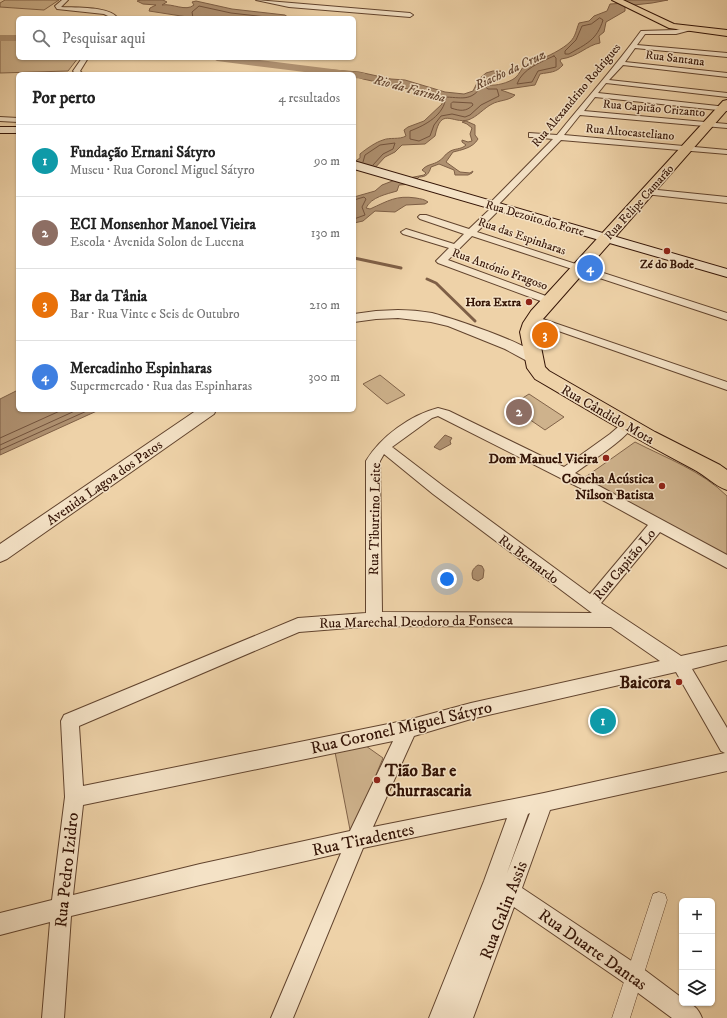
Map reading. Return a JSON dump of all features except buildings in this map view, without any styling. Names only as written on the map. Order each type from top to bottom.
[{"type":"main road","points":[[616,0],[668,24],[689,29],[727,33]]},
{"type":"main road","name":"Rua Felipe Camarão","points":[[529,340],[550,301],[708,124],[725,107]]},
{"type":"main road","points":[[0,130],[16,130]]},
{"type":"main road","name":"Rua Dezoito do Forte","points":[[356,166],[727,273]]},
{"type":"main road","name":"Rua Cândido Mota","points":[[529,340],[536,368],[542,375],[628,426],[713,470],[727,482]]},
{"type":"street","points":[[64,0],[58,8],[105,12],[113,16]]},
{"type":"street","points":[[259,0],[340,11],[410,15]]},
{"type":"street","points":[[340,11],[349,3]]},
{"type":"street","name":"Rua Alexandrino Rodrigues","points":[[441,261],[493,211],[493,205],[559,137],[604,81],[621,63],[643,32],[676,32],[689,29]]},
{"type":"street","points":[[632,46],[727,55]]},
{"type":"street","points":[[77,72],[76,71],[84,60]]},
{"type":"street","name":"Rua Santana","points":[[621,63],[727,75]]},
{"type":"street","points":[[604,81],[727,95]]},
{"type":"street","points":[[593,95],[725,107]]},
{"type":"street","name":"Rua Capitão Crizanto","points":[[579,113],[727,126]]},
{"type":"street","points":[[0,119],[16,120]]},
{"type":"street","name":"Rua Altocasteliano","points":[[532,135],[727,152]]},
{"type":"street","points":[[648,192],[727,200]]},
{"type":"street","name":"Rua das Espinharas","points":[[423,217],[727,318]]},
{"type":"street","points":[[406,232],[455,247]]},
{"type":"street","name":"Rua António Fragoso","points":[[441,261],[550,301]]},
{"type":"street","points":[[356,318],[380,314],[422,315],[501,341],[529,340],[727,386]]},
{"type":"street","name":"Avenida Lagoa dos Patos","points":[[0,554],[205,412]]},
{"type":"street","name":"Rua Tiburtino Leite","points":[[374,619],[373,468],[376,455],[384,447],[428,415],[438,412],[445,414],[564,474]]},
{"type":"street","points":[[628,426],[564,474],[615,500],[727,562]]},
{"type":"street","name":"Ru Bernardo","points":[[384,447],[438,490],[591,604],[651,646],[680,664]]},
{"type":"street","name":"Rua Capitão Lo","points":[[591,604],[658,524]]},
{"type":"street","name":"Rua Marechal Deodoro da Fonseca","points":[[70,721],[288,628],[309,623],[374,619],[614,620]]},
{"type":"street","name":"Rua Coronel Miguel Sátyro","points":[[74,797],[408,729],[470,711],[727,653]]},
{"type":"street","points":[[680,664],[727,745]]},
{"type":"street","name":"Rua Pedro Izidro","points":[[53,1018],[61,908],[74,797],[70,721]]},
{"type":"street","points":[[282,1018],[357,839],[408,729]]},
{"type":"street","name":"Rua Tiradentes","points":[[0,924],[61,908],[357,839],[544,802],[727,762]]},
{"type":"street","name":"Rua Galin Assis","points":[[440,1018],[544,802]]},
{"type":"street","name":"Rua Galin Assis","points":[[462,1018],[502,887],[521,806]]},
{"type":"street","name":"Rua Duarte Dantas","points":[[502,887],[634,976],[691,1018]]},
{"type":"street","points":[[621,1018],[658,900]]},
{"type":"shaded area","points":[[5,0],[59,0],[44,10],[0,7],[0,3]]},
{"type":"shaded area","points":[[0,39],[16,39],[16,60],[76,60],[68,71],[0,73]]},
{"type":"shaded area","points":[[380,375],[405,395],[387,404],[363,384]]},
{"type":"shaded area","points":[[529,394],[564,417],[545,430],[510,406]]},
{"type":"shaded area","points":[[635,442],[695,472],[727,496],[727,556],[584,478]]},
{"type":"shaded area","points":[[366,746],[383,758],[351,835],[335,752]]},
{"type":"water","points":[[163,0],[167,2],[162,5],[187,8],[194,5],[192,2],[196,1],[232,9],[286,16],[181,16],[149,11],[150,8],[156,5],[143,4],[137,1]]},
{"type":"water","points":[[623,0],[668,0],[625,6],[625,11],[606,22],[604,32],[599,36],[600,43],[572,56],[561,59],[560,61],[563,65],[558,70],[540,74],[535,85],[501,90],[515,95],[492,104],[471,119],[462,121],[448,118],[440,121],[435,136],[425,144],[402,145],[395,152],[385,157],[373,170],[356,163],[356,161],[360,158],[360,154],[377,142],[406,136],[404,130],[424,121],[442,104],[442,100],[431,94],[363,79],[356,77],[356,72],[334,72],[332,70],[359,72],[391,79],[405,80],[445,92],[464,94],[473,91],[479,79],[486,73],[501,71],[489,80],[489,85],[502,84],[512,80],[526,64],[550,55],[567,45],[574,37],[579,23],[589,21],[594,16],[607,11],[610,4],[626,3]]},
{"type":"water","points":[[466,121],[475,125],[475,135],[478,139],[470,147],[453,152],[446,162],[460,172],[470,173],[473,171],[472,173],[468,175],[455,175],[454,170],[439,164],[431,167],[427,175],[419,177],[414,182],[409,178],[424,175],[426,173],[422,170],[426,167],[437,162],[451,151],[464,147],[466,145],[462,142],[462,140],[468,142],[472,141],[470,134],[472,128],[462,122]]},
{"type":"water","points":[[395,180],[412,184],[399,185],[397,191],[375,199],[368,204],[366,208],[370,209],[392,199],[403,197],[428,202],[425,204],[406,205],[395,212],[375,211],[363,221],[356,223],[356,196],[375,191],[382,185]]},
{"type":"water","points":[[16,391],[16,412],[95,412],[0,455],[0,399]]},
{"type":"water","points":[[445,435],[452,438],[450,441],[451,444],[440,450],[434,447]]},
{"type":"water","points":[[478,565],[482,566],[484,570],[483,578],[478,581],[473,579],[472,571]]},
{"type":"waterway","name":"Rio da Farinha","points":[[0,38],[16,38]]},
{"type":"waterway","name":"Rio da Farinha","points":[[233,60],[331,72]]},
{"type":"waterway","name":"Rio da Farinha","points":[[356,75],[364,76]]},
{"type":"waterway","points":[[356,258],[401,268]]},
{"type":"waterway","points":[[427,279],[436,283],[475,321]]},
{"type":"place","name":"Zé do Bode","points":[[667,251]]},
{"type":"place","name":"Mercadinho Espinharas","points":[[590,268]]},
{"type":"place","name":"Hora Extra","points":[[529,302]]},
{"type":"place","name":"Bar da Tânia","points":[[545,335]]},
{"type":"place","name":"ECI Monsenhor Manoel Vieira","points":[[519,412]]},
{"type":"place","name":"Dom Manuel Vieira","points":[[606,458]]},
{"type":"place","name":"Concha Acústica Nilson Batista","points":[[662,486]]},
{"type":"place","name":"Baicora","points":[[679,682]]},
{"type":"place","name":"Fundação Ernani Sátyro","points":[[603,721]]},
{"type":"place","name":"Tião Bar e Churrascaria","points":[[377,780]]},
{"type":"water label","name":"Riacho da Cruz","points":[[510,69]]}]
